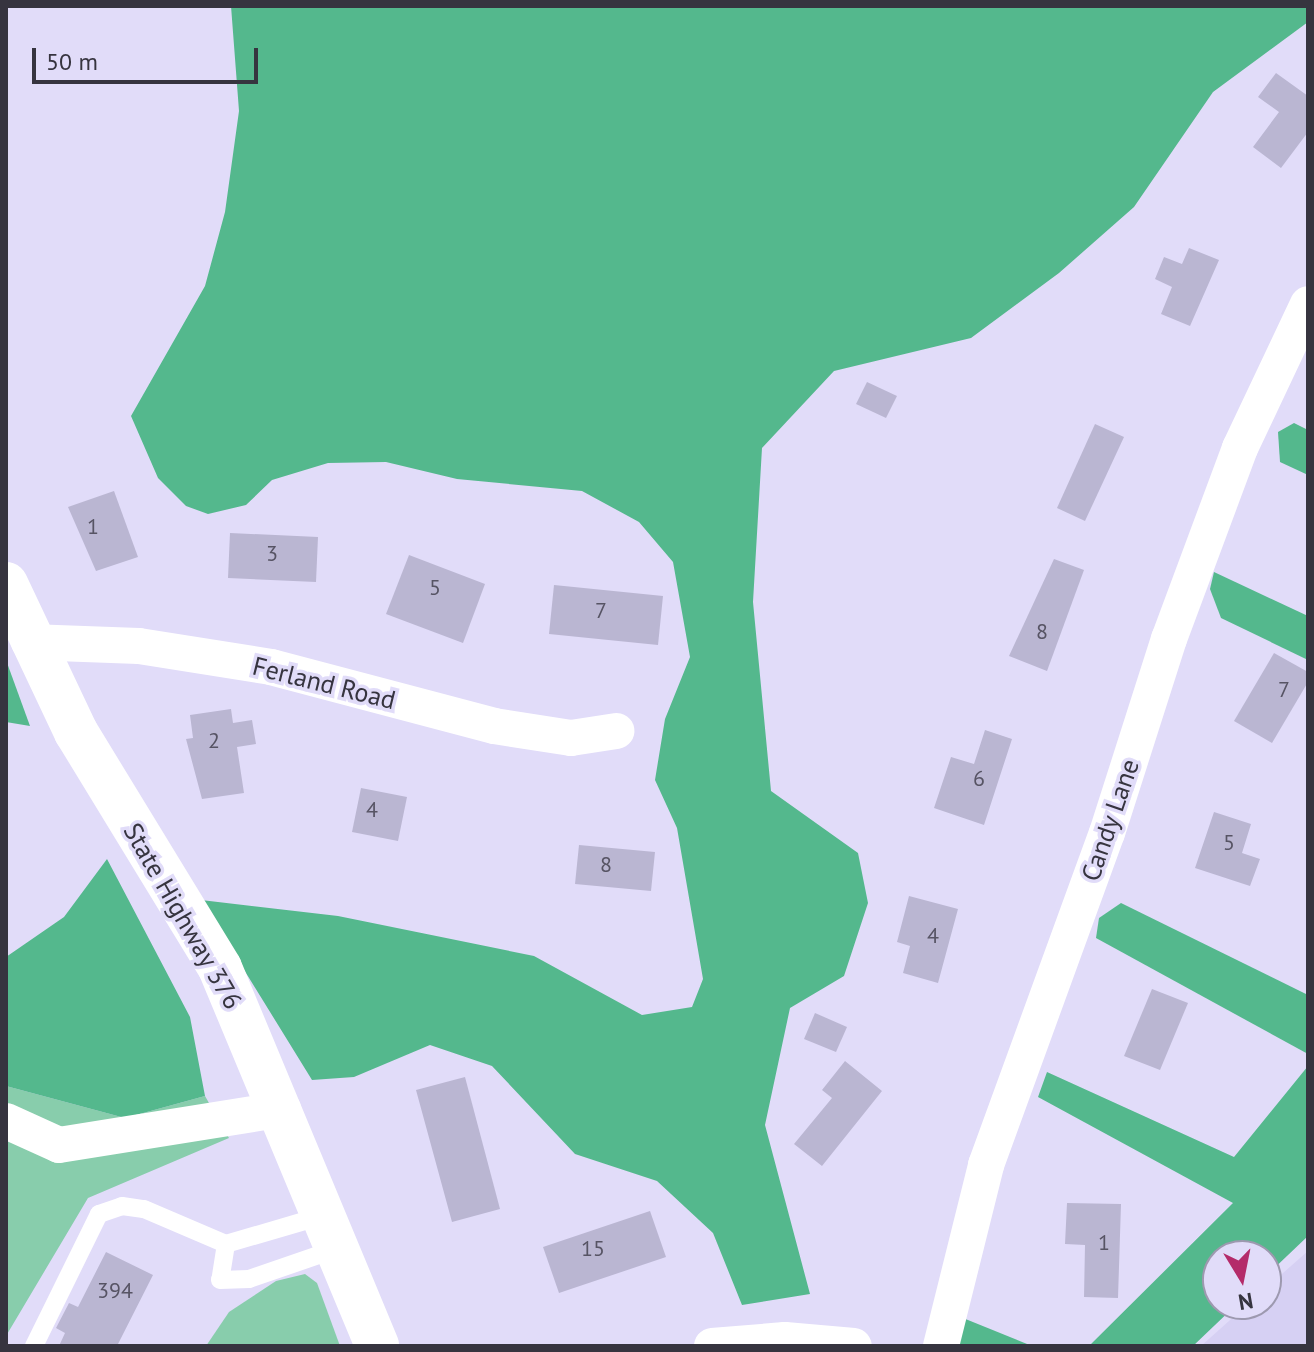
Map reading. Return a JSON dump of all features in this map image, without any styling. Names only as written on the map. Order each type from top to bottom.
[{"type":"main road","name":"State Highway 376","points":[[6,584],[29,642],[132,830],[220,968],[335,1231],[377,1346]]},
{"type":"street","name":"Candy Lane","points":[[941,1346],[986,1165],[1107,833],[1169,639],[1240,448],[1308,304]]},
{"type":"street","name":"Ferland Road","points":[[29,642],[139,646],[271,667],[494,726],[571,738],[616,731]]},
{"type":"street","points":[[6,1121],[59,1145],[283,1109]]},
{"type":"street","points":[[712,1346],[854,1346]]},
{"type":"lane","points":[[34,1346],[99,1214],[122,1206],[144,1209],[226,1244],[335,1231]]},
{"type":"lane","points":[[226,1244],[220,1280],[249,1279],[335,1231]]},
{"type":"shaded area","points":[[1308,1251],[1308,1346],[1201,1346],[1230,1320],[1282,1320],[1282,1274]]},
{"type":"green space","points":[[231,6],[1308,6],[1308,22],[1213,92],[1134,207],[1059,273],[971,338],[834,371],[762,448],[753,602],[771,791],[858,853],[868,903],[844,976],[790,1008],[765,1125],[810,1294],[742,1305],[713,1233],[657,1181],[575,1154],[492,1066],[430,1045],[354,1077],[312,1080],[201,900],[338,916],[534,956],[642,1015],[692,1007],[703,979],[677,828],[655,780],[665,719],[690,657],[673,562],[639,522],[582,491],[457,479],[386,462],[328,463],[272,480],[246,505],[208,514],[186,506],[158,478],[131,416],[205,286],[225,212],[239,111]]},
{"type":"green space","points":[[1294,423],[1308,430],[1308,475],[1280,462],[1278,432]]},
{"type":"green space","points":[[1214,572],[1308,616],[1308,660],[1221,618],[1210,589]]},
{"type":"green space","points":[[6,660],[30,726],[6,722]]},
{"type":"green space","points":[[107,859],[190,1017],[205,1096],[125,1118],[6,1086],[6,957],[64,917]]},
{"type":"green space","points":[[1121,903],[1308,995],[1308,1054],[1096,938],[1099,918]]},
{"type":"green space","points":[[1308,1066],[1308,1236],[1282,1261],[1282,1240],[1202,1240],[1202,1320],[1220,1320],[1193,1346],[1089,1346],[1233,1203],[1038,1097],[1047,1072],[1234,1157]]},
{"type":"green space","points":[[6,1086],[125,1118],[205,1096],[229,1138],[88,1198],[6,1336]]},
{"type":"green space","points":[[305,1274],[317,1283],[340,1346],[206,1346],[229,1312],[276,1281]]},
{"type":"green space","points":[[963,1318],[1032,1346],[954,1346]]},
{"type":"building","points":[[1276,73],[1308,96],[1308,132],[1281,168],[1253,147],[1279,112],[1258,97]]},
{"type":"building","points":[[1189,248],[1219,260],[1190,326],[1161,314],[1172,287],[1155,279],[1164,257],[1182,264]]},
{"type":"building","points":[[867,382],[897,396],[886,418],[856,404]]},
{"type":"building","points":[[1095,424],[1124,437],[1085,521],[1057,508]]},
{"type":"building","points":[[114,491],[138,557],[96,571],[68,507]]},
{"type":"building","points":[[230,533],[318,537],[316,582],[228,578]]},
{"type":"building","points":[[409,555],[485,584],[463,643],[386,614]]},
{"type":"building","points":[[1054,559],[1084,570],[1047,671],[1009,656]]},
{"type":"building","points":[[554,585],[663,596],[658,645],[549,634]]},
{"type":"building","points":[[1274,653],[1308,672],[1308,682],[1272,743],[1234,721]]},
{"type":"building","points":[[231,709],[233,723],[252,720],[256,744],[237,747],[244,793],[202,799],[186,739],[193,738],[190,715]]},
{"type":"building","points":[[985,730],[1012,739],[984,825],[934,808],[951,757],[974,764]]},
{"type":"building","points":[[361,788],[407,797],[398,841],[352,832]]},
{"type":"building","points":[[1214,812],[1251,824],[1242,853],[1260,859],[1250,886],[1195,868]]},
{"type":"building","points":[[579,845],[655,852],[651,891],[575,884]]},
{"type":"building","points":[[909,896],[958,909],[938,983],[903,973],[910,946],[897,942]]},
{"type":"building","points":[[1152,989],[1188,1003],[1160,1070],[1124,1056]]},
{"type":"building","points":[[815,1013],[847,1027],[836,1052],[804,1039]]},
{"type":"building","points":[[845,1061],[882,1091],[822,1166],[794,1144],[832,1098],[822,1090]]},
{"type":"building","points":[[465,1077],[500,1209],[452,1222],[416,1090]]},
{"type":"building","points":[[1067,1203],[1121,1204],[1118,1298],[1084,1297],[1085,1245],[1065,1244]]},
{"type":"building","points":[[650,1211],[666,1257],[559,1293],[543,1247]]},
{"type":"building","points":[[106,1252],[153,1275],[117,1346],[59,1346],[65,1333],[56,1328],[69,1303],[78,1307]]}]
